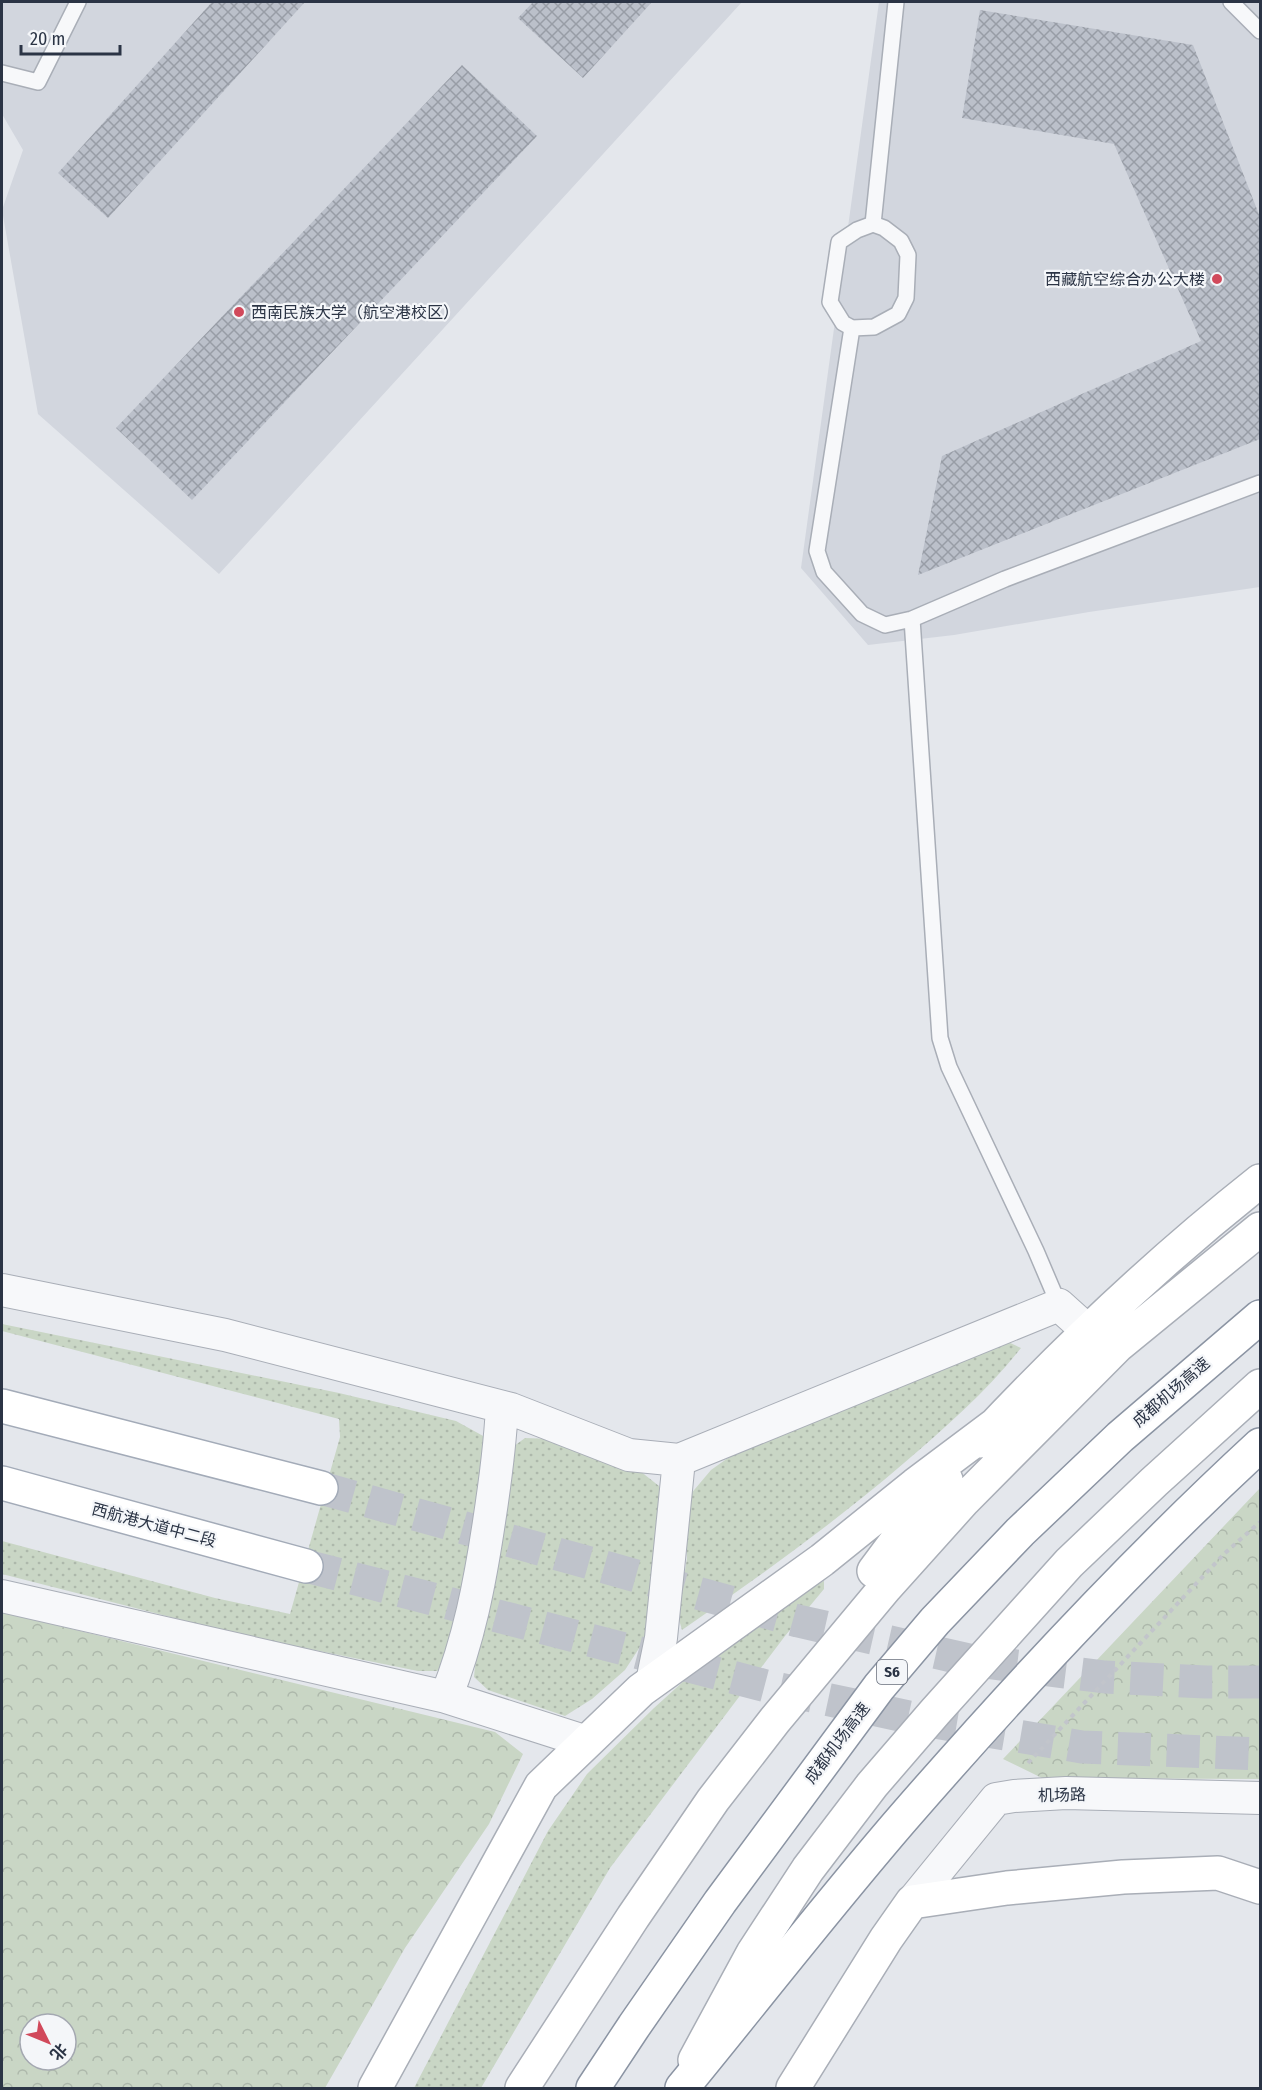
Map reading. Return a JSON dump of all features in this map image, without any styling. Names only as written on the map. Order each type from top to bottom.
[{"type":"main road","points":[[775,1720],[868,1580],[915,1516],[995,1425],[1041,1376],[1151,1272],[1260,1181]]},
{"type":"main road","points":[[522,2088],[633,1917],[713,1800],[775,1720],[885,1588],[964,1500],[1117,1346],[1260,1229]]},
{"type":"main road","name":"成都机场高速","points":[[593,2088],[726,1893],[872,1696],[935,1621],[1020,1532],[1111,1445],[1260,1317]]},
{"type":"main road","points":[[681,2088],[753,1953],[808,1869],[872,1785],[1069,1563],[1260,1386]]},
{"type":"main road","points":[[2,1406],[321,1488]]},
{"type":"main road","points":[[375,2088],[541,1786],[641,1690],[822,1560],[915,1485],[995,1425]]},
{"type":"main road","points":[[681,2088],[902,1820],[1002,1707],[1124,1575],[1260,1445]]},
{"type":"main road","name":"西航港大道中二段","points":[[2,1483],[306,1566]]},
{"type":"main road","points":[[793,2088],[886,1939],[912,1902],[1007,1888],[1123,1877],[1218,1873],[1260,1887]]},
{"type":"street","points":[[2,1290],[225,1335],[502,1407],[629,1455],[680,1460],[1059,1305],[1089,1332]]},
{"type":"street","points":[[446,1696],[458,1667],[479,1591],[500,1447],[502,1407]]},
{"type":"street","points":[[652,1682],[662,1638],[680,1460]]},
{"type":"street","points":[[2,1596],[446,1696],[587,1742]]},
{"type":"street","name":"机场路","points":[[996,1799],[1066,1793],[1260,1798]]},
{"type":"street","points":[[912,1902],[996,1799]]},
{"type":"lane","points":[[2,73],[38,82],[78,2]]},
{"type":"lane","points":[[873,224],[896,2]]},
{"type":"lane","points":[[1231,2],[1260,31]]},
{"type":"lane","points":[[873,224],[884,228],[901,241],[908,255],[906,298],[898,314],[882,323],[874,327],[852,328],[843,324],[830,302],[839,242],[857,230],[873,224]]},
{"type":"lane","points":[[852,328],[817,551],[824,572],[862,614],[885,624],[912,619],[1005,579],[1260,483]]},
{"type":"lane","points":[[912,619],[940,1038],[949,1067],[1059,1305]]},
{"type":"path","points":[[996,1799],[1224,1554],[1260,1522]]},
{"type":"shaded area","name":"西南民族大学（航空港校区）","points":[[2,2],[742,2],[219,574],[38,414],[2,210],[23,150],[2,114]]},
{"type":"shaded area","points":[[879,2],[1260,2],[1260,587],[1089,612],[954,635],[868,645],[801,568]]},
{"type":"green space","points":[[2,1324],[339,1393],[456,1421],[485,1437],[487,1464],[448,1662],[437,1671],[418,1671],[241,1635],[2,1574],[2,1541],[215,1598],[290,1614],[340,1437],[339,1419],[2,1331]]},
{"type":"green space","points":[[1008,1342],[1021,1348],[980,1394],[935,1436],[823,1528],[682,1630],[678,1616],[687,1558],[684,1502],[711,1470],[756,1438]]},
{"type":"green space","points":[[525,1438],[552,1439],[640,1471],[659,1486],[663,1523],[647,1636],[625,1670],[592,1699],[565,1716],[488,1690],[474,1677],[478,1634],[506,1452]]},
{"type":"green space","points":[[1260,1488],[1260,1779],[1042,1778],[1003,1759]]},
{"type":"green space","points":[[824,1581],[824,1589],[785,1636],[610,1868],[481,2088],[414,2088],[548,1831],[587,1774],[654,1708],[718,1650],[806,1590]]},
{"type":"green space","points":[[2,1612],[495,1732],[523,1754],[489,1824],[405,1948],[325,2088],[2,2088]]},
{"type":"building","points":[[212,2],[305,2],[108,218],[58,173]]},
{"type":"building","points":[[533,2],[652,2],[583,78],[518,18]]},
{"type":"building","name":"西藏航空综合办公大楼","points":[[980,10],[1193,45],[1260,217],[1260,439],[918,575],[942,456],[1201,341],[1114,144],[962,118]]},
{"type":"building","points":[[462,65],[537,136],[192,500],[116,428]]},
{"type":"tunnel","points":[[321,1488],[798,1621],[969,1660],[1105,1677],[1260,1682]]},
{"type":"tunnel","points":[[306,1566],[770,1687],[923,1720],[1082,1747],[1260,1754]]},
{"type":"place","name":"西藏航空综合办公大楼","points":[[1217,279]]},
{"type":"place","name":"西南民族大学（航空港校区）","points":[[239,312]]}]
